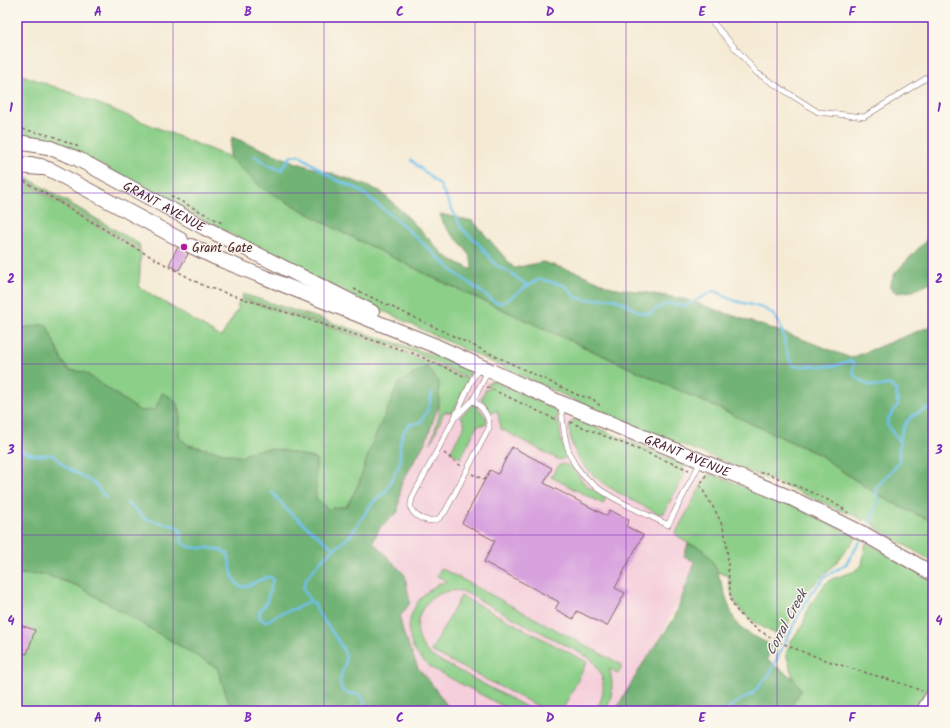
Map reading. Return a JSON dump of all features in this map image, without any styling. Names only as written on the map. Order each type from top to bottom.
[{"type":"highway","points":[[17,164],[41,167]]},
{"type":"main road","name":"GRANT AVENUE","points":[[17,142],[48,147],[78,159],[205,228],[348,299],[436,346]]},
{"type":"main road","name":"GRANT AVENUE","points":[[17,161],[41,167],[214,257],[485,367],[699,466],[791,498],[852,527],[933,574]]},
{"type":"street","points":[[921,711],[932,693]]},
{"type":"lane","points":[[708,17],[757,73],[818,112],[864,117],[933,74]]},
{"type":"lane","points":[[473,400],[486,413],[489,420],[489,428],[445,512],[438,519],[423,519],[415,514],[411,507],[412,498],[455,417],[472,380],[476,373],[485,367]]},
{"type":"lane","points":[[455,417],[473,400],[485,378],[485,367]]},
{"type":"lane","points":[[561,403],[564,438],[571,457],[579,471],[600,491],[668,525],[699,466]]},
{"type":"path","points":[[17,128],[56,137],[81,147]]},
{"type":"path","points":[[17,177],[137,249],[204,286],[415,354],[472,380]]},
{"type":"path","points":[[168,194],[227,226]]},
{"type":"path","points":[[350,288],[422,321]]},
{"type":"path","points":[[481,385],[557,420],[699,466],[706,475],[700,485],[718,515],[724,532],[726,568],[732,603],[746,622],[776,640],[810,655],[932,693]]},
{"type":"path","points":[[439,446],[446,456],[458,462],[466,471],[485,480]]},
{"type":"shaded area","points":[[440,360],[736,490],[622,711],[424,711],[354,565]]},
{"type":"green space","points":[[17,73],[77,95],[229,157],[262,188],[332,227],[438,280],[820,455],[874,492],[903,508],[933,521],[933,562],[875,527],[875,525],[866,519],[864,521],[848,512],[846,513],[790,488],[600,412],[423,330],[299,270],[58,143],[17,136]]},
{"type":"green space","points":[[232,137],[294,162],[346,178],[380,191],[409,218],[445,256],[472,270],[468,253],[448,230],[440,214],[473,221],[514,268],[543,262],[579,273],[611,287],[684,299],[802,339],[851,358],[933,325],[933,521],[903,508],[874,492],[820,455],[438,280],[332,227],[262,188],[229,157]]},
{"type":"green space","points":[[17,172],[139,244],[140,249],[17,176]]},
{"type":"green space","points":[[17,178],[141,252],[139,287],[221,337],[239,307],[237,306],[241,299],[327,326],[383,345],[467,379],[468,381],[453,412],[444,412],[431,443],[439,415],[439,404],[371,446],[359,483],[347,506],[328,509],[316,498],[250,451],[242,457],[188,445],[179,437],[180,410],[140,411],[84,372],[69,370],[62,360],[17,329]]},
{"type":"green space","points":[[933,233],[933,282],[913,291],[897,293],[889,287],[895,273]]},
{"type":"green space","points":[[243,294],[452,361],[467,368],[471,375],[467,377],[415,353],[242,298]]},
{"type":"green space","points":[[46,324],[62,360],[69,370],[84,372],[140,411],[155,410],[162,393],[174,401],[180,411],[179,437],[188,445],[242,457],[251,452],[269,449],[316,459],[316,498],[328,509],[347,506],[359,483],[371,446],[399,383],[427,366],[439,383],[439,404],[426,441],[401,484],[398,512],[380,527],[373,542],[405,575],[410,603],[400,617],[403,632],[418,668],[428,679],[451,711],[232,711],[217,668],[78,586],[46,575],[17,574],[17,329]]},
{"type":"green space","points":[[491,381],[494,381],[556,410],[558,418],[556,418],[556,421],[559,423],[561,440],[567,457],[559,460],[501,429],[497,410],[493,413],[481,399],[486,389],[489,389],[490,387],[487,385]]},
{"type":"green space","points":[[474,403],[486,417],[487,424],[477,426],[461,458],[450,452],[465,425],[461,416]]},
{"type":"green space","points":[[576,419],[683,464],[685,473],[664,513],[659,514],[629,499],[600,480],[587,469],[578,456],[571,441],[569,423],[572,424],[571,421]]},
{"type":"green space","points":[[564,464],[570,466],[587,486],[606,498],[603,504],[551,477],[559,465]]},
{"type":"green space","points":[[711,474],[791,505],[857,537],[836,563],[808,590],[790,619],[783,638],[754,622],[741,611],[732,595],[728,576],[718,572],[710,559],[675,534],[707,475]]},
{"type":"green space","points":[[866,542],[933,582],[933,680],[914,711],[788,711],[801,690],[793,678],[786,653],[791,641],[803,625],[808,608],[825,584],[834,578],[853,572],[862,565]]},
{"type":"green space","points":[[688,544],[699,547],[707,554],[714,565],[732,615],[739,627],[771,645],[767,660],[793,678],[801,690],[788,711],[615,711],[642,665],[674,619],[695,562],[684,556]]},
{"type":"green space","points":[[441,568],[622,665],[618,674],[609,669],[612,680],[612,690],[610,701],[605,711],[595,711],[602,697],[603,683],[599,670],[590,658],[462,591],[448,591],[436,596],[427,603],[420,613],[418,635],[423,647],[433,657],[534,711],[512,711],[435,670],[420,658],[411,642],[409,631],[410,620],[419,600],[436,585],[447,581],[437,576]]},
{"type":"green space","points":[[17,574],[46,575],[78,586],[217,668],[232,711],[23,711],[17,709]]},
{"type":"green space","points":[[461,596],[587,662],[562,711],[547,711],[431,651]]},
{"type":"building","points":[[177,248],[183,248],[188,254],[179,270],[169,265]]},
{"type":"building","points":[[512,447],[552,468],[544,483],[607,516],[610,510],[629,520],[626,526],[643,535],[615,588],[625,593],[607,626],[577,611],[573,619],[555,609],[559,602],[484,562],[495,541],[462,523],[490,470],[498,474]]},
{"type":"building","points":[[17,624],[35,630],[27,654],[17,651]]},
{"type":"waterway","points":[[255,156],[268,165],[281,170],[291,156],[299,155],[334,179],[358,189],[396,219],[454,272],[495,302],[503,303],[530,284],[540,279],[566,286],[575,297],[587,300],[610,298],[620,301],[639,312],[649,314],[666,304],[685,306],[714,291],[736,301],[766,309],[777,319],[793,366],[834,366],[850,361],[854,363],[853,374],[862,381],[874,386],[884,386],[889,384],[896,390],[898,405],[888,419],[887,425],[899,441]]},
{"type":"waterway","points":[[411,160],[440,185],[462,229],[477,242],[496,265],[511,273],[528,286]]},
{"type":"waterway","points":[[310,601],[303,588],[306,579],[324,557],[349,537],[373,502],[387,490],[400,463],[400,443],[404,431],[409,425],[421,422],[429,407],[432,393]]},
{"type":"waterway","name":"Corral Creek","points":[[870,523],[878,501],[876,488],[899,463],[901,432],[904,426],[914,415],[933,407]]},
{"type":"waterway","points":[[17,449],[34,455],[53,455],[67,468],[94,483],[106,498]]},
{"type":"waterway","points":[[272,492],[287,510],[334,549]]},
{"type":"waterway","points":[[127,503],[146,519],[175,526],[180,529],[182,543],[187,546],[216,549],[228,554],[233,577],[239,586],[244,587],[262,579],[271,577],[273,580],[266,604],[260,611],[259,617],[265,622],[279,614],[297,608],[310,601],[315,604],[317,611],[339,641],[345,654],[346,662],[340,685],[346,693],[361,696],[364,702],[365,711]]},
{"type":"waterway","name":"Corral Creek","points":[[728,711],[730,706],[752,694],[769,675],[800,612],[812,592],[825,577],[846,564],[861,540]]},
{"type":"place","name":"Grant Gate","points":[[184,247]]}]
